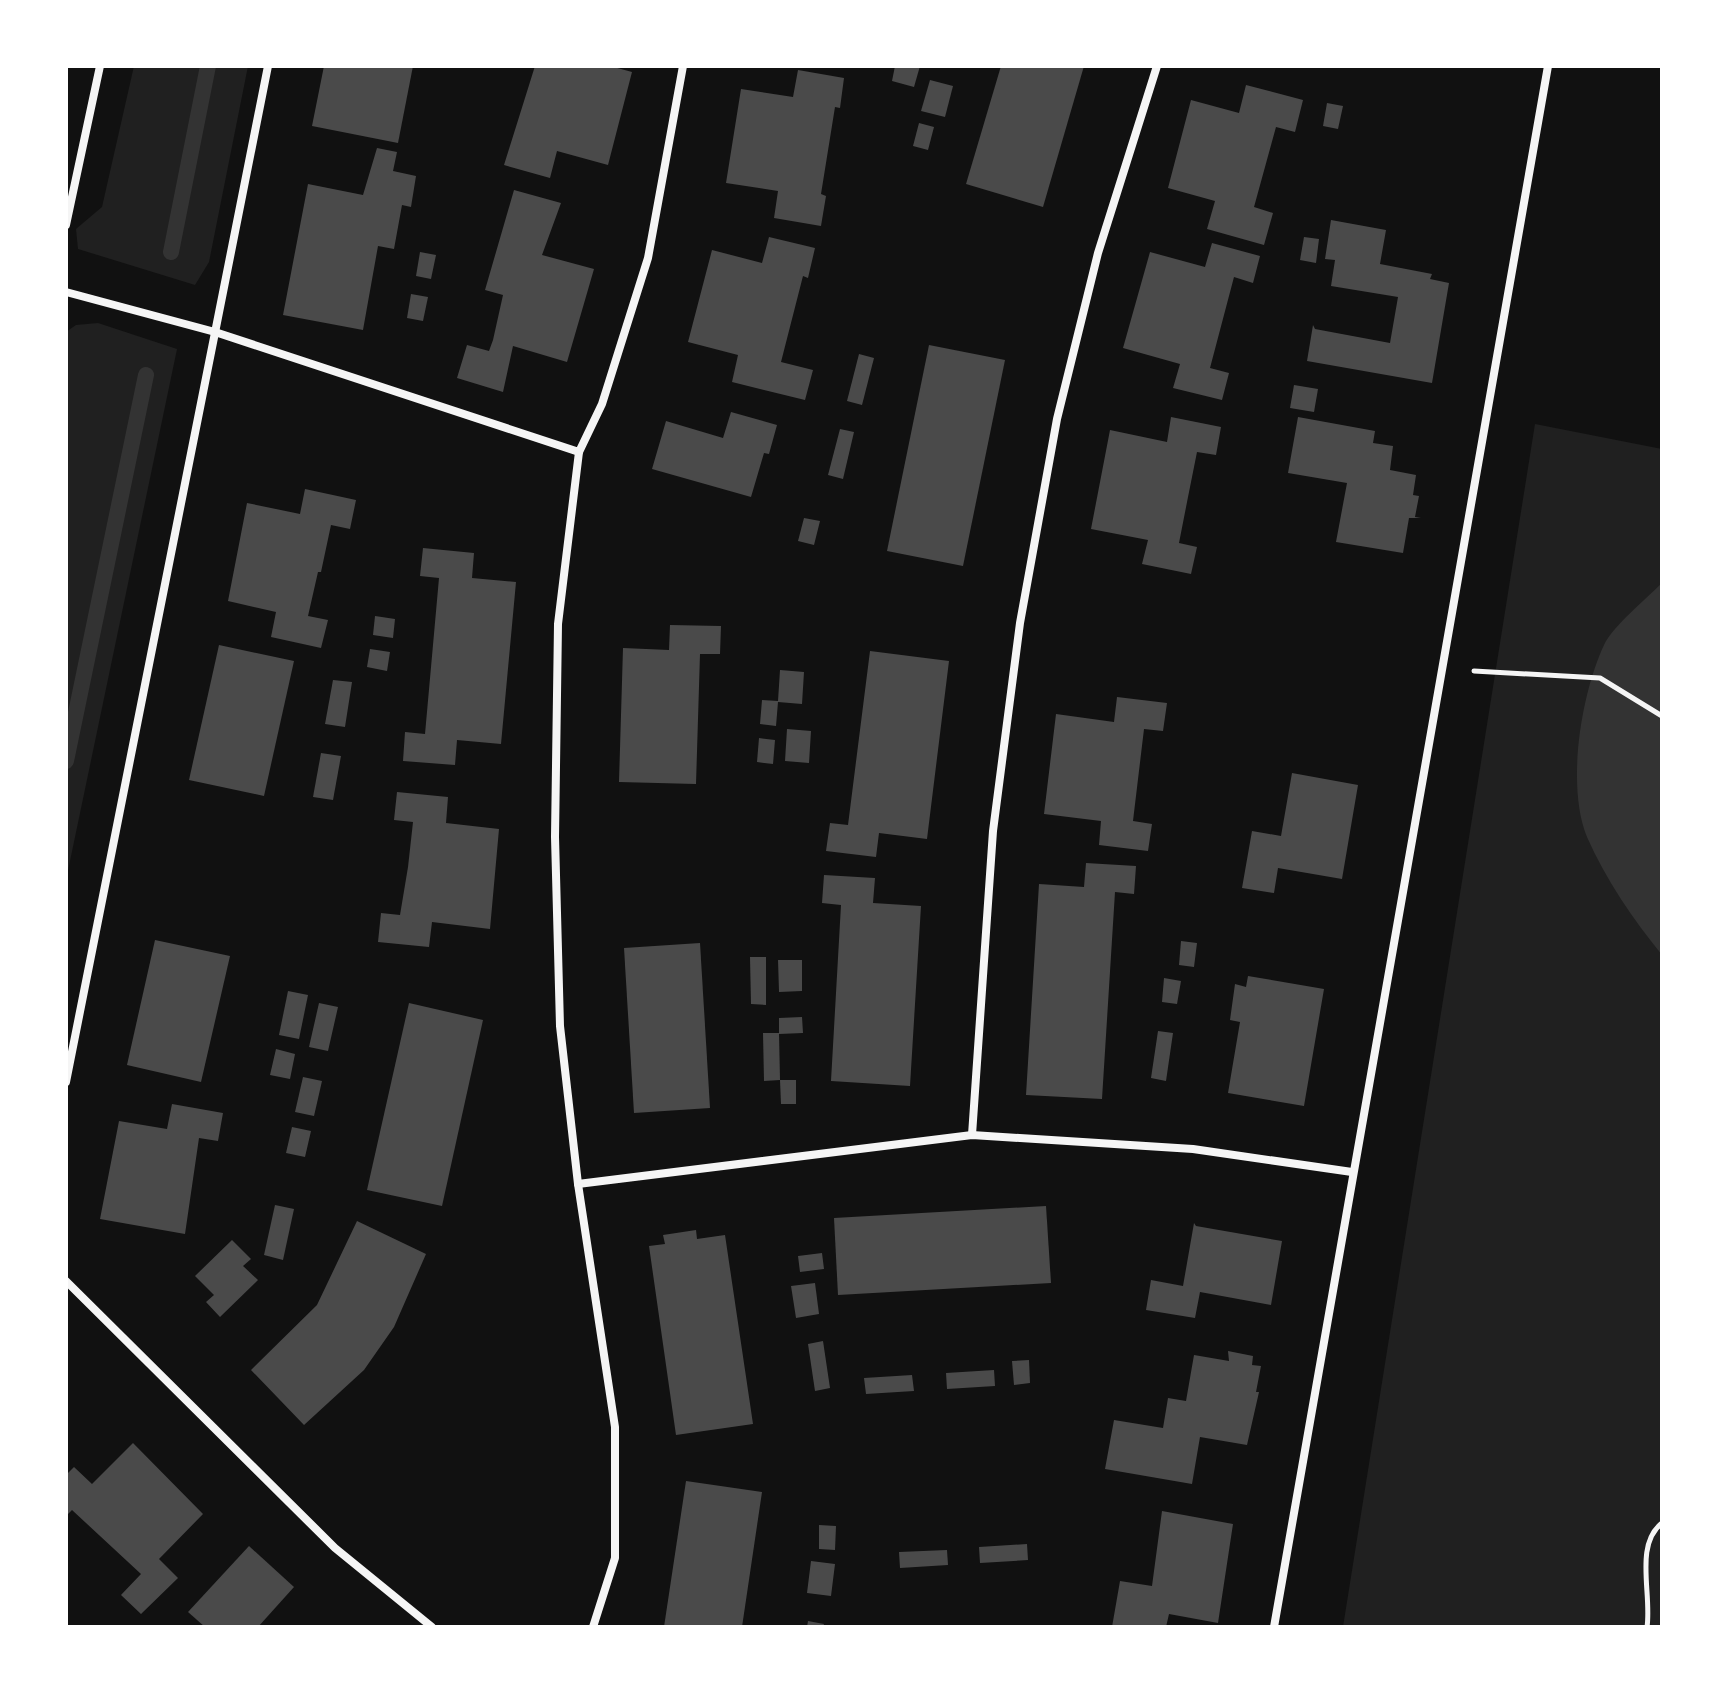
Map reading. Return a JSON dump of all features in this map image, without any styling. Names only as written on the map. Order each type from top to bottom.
[{"type":"street","points":[[66,225],[100,66]]},
{"type":"street","points":[[66,1082],[268,66]]},
{"type":"street","points":[[593,1627],[615,1558],[615,1427],[578,1184],[560,1026],[555,837],[558,624],[579,452],[602,404],[648,258],[683,66]]},
{"type":"street","points":[[972,1135],[993,831],[1020,623],[1057,419],[1098,253],[1157,66]]},
{"type":"street","points":[[1274,1627],[1548,66]]},
{"type":"street","points":[[66,292],[215,332],[579,452]]},
{"type":"street","points":[[578,1184],[972,1135],[1193,1149],[1352,1172]]},
{"type":"street","points":[[66,1281],[335,1548],[432,1627]]},
{"type":"path","points":[[1441,670],[1600,678],[1662,716]]},
{"type":"path","points":[[1647,1627],[1651,1603],[1645,1559],[1650,1534],[1662,1523]]},
{"type":"shaded area","points":[[134,66],[248,66],[209,262],[195,285],[78,249],[76,229],[102,207]]},
{"type":"shaded area","points":[[98,323],[177,349],[66,880],[66,332],[76,325]]},
{"type":"shaded area","points":[[1535,424],[1662,449],[1662,1627],[1343,1627]]},
{"type":"shaded area","points":[[1662,583],[1662,955],[1621,899],[1587,837],[1581,816],[1577,767],[1583,714],[1604,645],[1622,621]]},
{"type":"building","points":[[324,66],[413,66],[398,143],[312,126]]},
{"type":"building","points":[[535,66],[610,66],[632,72],[608,165],[557,151],[550,178],[504,165]]},
{"type":"building","points":[[895,66],[920,66],[914,87],[892,81]]},
{"type":"building","points":[[1001,66],[1084,66],[1043,207],[966,184]]},
{"type":"building","points":[[798,70],[844,78],[840,108],[835,107],[821,194],[826,196],[821,226],[774,218],[778,191],[726,183],[741,89],[793,97]]},
{"type":"building","points":[[930,80],[953,86],[945,117],[921,111]]},
{"type":"building","points":[[1246,85],[1303,100],[1295,132],[1276,127],[1254,207],[1273,213],[1264,245],[1207,229],[1215,201],[1168,188],[1191,100],[1239,113]]},
{"type":"building","points":[[1327,103],[1343,106],[1338,129],[1323,126]]},
{"type":"building","points":[[919,123],[934,127],[928,150],[913,146]]},
{"type":"building","points":[[377,148],[397,152],[393,171],[416,176],[411,207],[402,205],[394,249],[378,246],[363,330],[283,315],[308,184],[363,195]]},
{"type":"building","points":[[514,190],[561,203],[542,255],[594,269],[567,362],[513,346],[503,392],[457,378],[467,345],[489,351],[493,340],[503,295],[485,290]]},
{"type":"building","points":[[1331,220],[1386,230],[1380,264],[1432,274],[1430,279],[1449,283],[1432,383],[1307,361],[1313,325],[1315,329],[1390,343],[1398,297],[1331,286],[1335,260],[1325,259]]},
{"type":"building","points":[[769,237],[815,248],[808,278],[803,276],[781,362],[813,370],[805,400],[732,382],[738,355],[688,342],[712,250],[762,263]]},
{"type":"building","points":[[1304,237],[1319,239],[1316,263],[1300,260]]},
{"type":"building","points":[[1212,243],[1260,256],[1253,283],[1234,277],[1210,368],[1229,373],[1222,400],[1173,388],[1180,364],[1123,348],[1150,252],[1205,267]]},
{"type":"building","points":[[420,252],[436,255],[431,279],[416,276]]},
{"type":"building","points":[[411,294],[428,297],[423,321],[407,318]]},
{"type":"building","points":[[929,345],[1005,360],[963,566],[887,551]]},
{"type":"building","points":[[859,354],[874,358],[862,405],[847,401]]},
{"type":"building","points":[[1294,385],[1318,389],[1314,412],[1290,408]]},
{"type":"building","points":[[731,412],[777,425],[769,454],[764,453],[751,497],[652,469],[666,421],[723,438]]},
{"type":"building","points":[[1171,417],[1221,427],[1216,455],[1197,452],[1179,543],[1197,547],[1191,574],[1142,564],[1148,540],[1091,529],[1110,430],[1167,442]]},
{"type":"building","points":[[1298,417],[1375,431],[1373,443],[1393,446],[1390,470],[1416,475],[1413,495],[1419,496],[1415,517],[1421,518],[1409,518],[1403,553],[1336,542],[1347,483],[1288,473]]},
{"type":"building","points":[[840,429],[854,432],[843,479],[828,475]]},
{"type":"building","points":[[305,489],[356,500],[350,529],[331,525],[321,572],[318,572],[308,616],[328,620],[321,648],[271,637],[276,612],[228,601],[247,503],[300,514]]},
{"type":"building","points":[[804,518],[820,521],[814,545],[798,541]]},
{"type":"building","points":[[423,548],[474,553],[472,578],[516,582],[501,744],[457,740],[455,765],[403,761],[405,732],[425,734],[439,578],[420,576]]},
{"type":"building","points":[[375,616],[395,619],[393,638],[373,635]]},
{"type":"building","points":[[670,625],[721,626],[720,654],[700,654],[696,784],[619,782],[623,648],[669,650]]},
{"type":"building","points":[[219,645],[294,661],[264,796],[189,780]]},
{"type":"building","points":[[370,649],[390,652],[387,671],[367,667]]},
{"type":"building","points":[[870,651],[949,661],[927,839],[879,833],[876,857],[826,851],[830,823],[848,825]]},
{"type":"building","points":[[780,670],[804,672],[802,704],[778,702],[776,726],[760,724],[762,700],[778,701]]},
{"type":"building","points":[[333,680],[352,682],[345,727],[325,724]]},
{"type":"building","points":[[1117,697],[1167,703],[1163,731],[1144,729],[1133,821],[1152,824],[1148,851],[1099,845],[1101,821],[1044,814],[1056,714],[1114,722]]},
{"type":"building","points":[[787,729],[811,731],[809,763],[785,761]]},
{"type":"building","points":[[759,738],[775,740],[773,764],[757,762]]},
{"type":"building","points":[[321,753],[341,756],[333,800],[313,797]]},
{"type":"building","points":[[1292,773],[1358,785],[1342,879],[1278,868],[1274,893],[1242,888],[1252,831],[1281,836]]},
{"type":"building","points":[[397,792],[448,797],[446,823],[499,829],[490,929],[432,922],[429,947],[378,942],[381,913],[400,915],[408,867],[413,822],[394,820]]},
{"type":"building","points":[[1086,863],[1136,866],[1134,894],[1115,892],[1102,1099],[1026,1095],[1039,884],[1084,887]]},
{"type":"building","points":[[824,875],[875,878],[873,903],[921,906],[910,1086],[831,1081],[841,905],[822,903]]},
{"type":"building","points":[[155,940],[230,956],[201,1082],[127,1065]]},
{"type":"building","points":[[1181,941],[1197,943],[1194,967],[1179,965]]},
{"type":"building","points":[[700,943],[710,1108],[634,1113],[624,948]]},
{"type":"building","points":[[750,957],[766,957],[766,1005],[751,1004]]},
{"type":"building","points":[[778,960],[802,960],[802,991],[779,992]]},
{"type":"building","points":[[1248,976],[1324,989],[1304,1106],[1228,1093],[1240,1022],[1230,1020],[1235,984],[1246,987]]},
{"type":"building","points":[[1164,978],[1181,981],[1177,1004],[1162,1002]]},
{"type":"building","points":[[288,991],[308,995],[299,1039],[279,1035]]},
{"type":"building","points":[[319,1003],[338,1007],[328,1051],[309,1047]]},
{"type":"building","points":[[409,1003],[483,1020],[442,1206],[367,1190]]},
{"type":"building","points":[[802,1017],[803,1033],[779,1034],[779,1018]]},
{"type":"building","points":[[1158,1031],[1173,1033],[1166,1081],[1151,1078]]},
{"type":"building","points":[[763,1033],[779,1033],[780,1080],[764,1081]]},
{"type":"building","points":[[276,1049],[295,1054],[290,1079],[270,1075]]},
{"type":"building","points":[[303,1077],[322,1081],[314,1116],[295,1112]]},
{"type":"building","points":[[780,1080],[796,1080],[796,1104],[781,1104]]},
{"type":"building","points":[[172,1104],[223,1113],[218,1141],[199,1138],[185,1234],[100,1219],[119,1121],[167,1129]]},
{"type":"building","points":[[292,1127],[311,1131],[305,1157],[286,1153]]},
{"type":"building","points":[[275,1205],[294,1209],[283,1260],[264,1255]]},
{"type":"building","points":[[1046,1206],[1051,1283],[838,1295],[834,1218]]},
{"type":"building","points":[[357,1221],[426,1254],[394,1327],[364,1370],[304,1425],[251,1370],[317,1305]]},
{"type":"building","points":[[1194,1223],[1196,1226],[1282,1241],[1271,1305],[1200,1292],[1195,1318],[1146,1310],[1151,1280],[1183,1286]]},
{"type":"building","points":[[696,1230],[697,1239],[725,1235],[753,1424],[676,1435],[649,1246],[665,1244],[663,1235]]},
{"type":"building","points":[[232,1240],[251,1259],[243,1266],[258,1280],[220,1317],[206,1302],[214,1295],[195,1276]]},
{"type":"building","points":[[822,1253],[824,1269],[800,1272],[798,1256]]},
{"type":"building","points":[[815,1283],[819,1314],[796,1318],[791,1286]]},
{"type":"building","points":[[823,1341],[830,1388],[815,1391],[808,1344]]},
{"type":"building","points":[[1228,1351],[1253,1356],[1252,1365],[1261,1366],[1256,1392],[1259,1392],[1247,1445],[1200,1437],[1192,1484],[1105,1469],[1114,1420],[1163,1428],[1168,1398],[1186,1401],[1194,1355],[1229,1361]]},
{"type":"building","points":[[1029,1360],[1030,1383],[1014,1385],[1012,1361]]},
{"type":"building","points":[[994,1370],[995,1386],[947,1389],[946,1373]]},
{"type":"building","points":[[912,1375],[914,1391],[866,1394],[864,1378]]},
{"type":"building","points":[[133,1443],[203,1514],[159,1559],[178,1578],[141,1614],[121,1595],[141,1574],[72,1510],[66,1516],[66,1475],[74,1467],[92,1484]]},
{"type":"building","points":[[686,1481],[762,1492],[742,1627],[664,1627]]},
{"type":"building","points":[[1162,1511],[1233,1524],[1218,1623],[1169,1614],[1166,1627],[1112,1627],[1120,1581],[1152,1586]]},
{"type":"building","points":[[819,1525],[836,1526],[835,1550],[819,1549]]},
{"type":"building","points":[[1027,1544],[1028,1560],[980,1563],[979,1547]]},
{"type":"building","points":[[249,1546],[294,1587],[258,1627],[205,1627],[188,1612]]},
{"type":"building","points":[[947,1550],[948,1565],[900,1568],[899,1552]]},
{"type":"building","points":[[811,1561],[835,1564],[831,1596],[807,1593]]},
{"type":"building","points":[[808,1621],[824,1624],[823,1627],[807,1627]]},
{"type":"waterway","points":[[171,252],[208,66]]},
{"type":"waterway","points":[[66,761],[146,375]]}]
